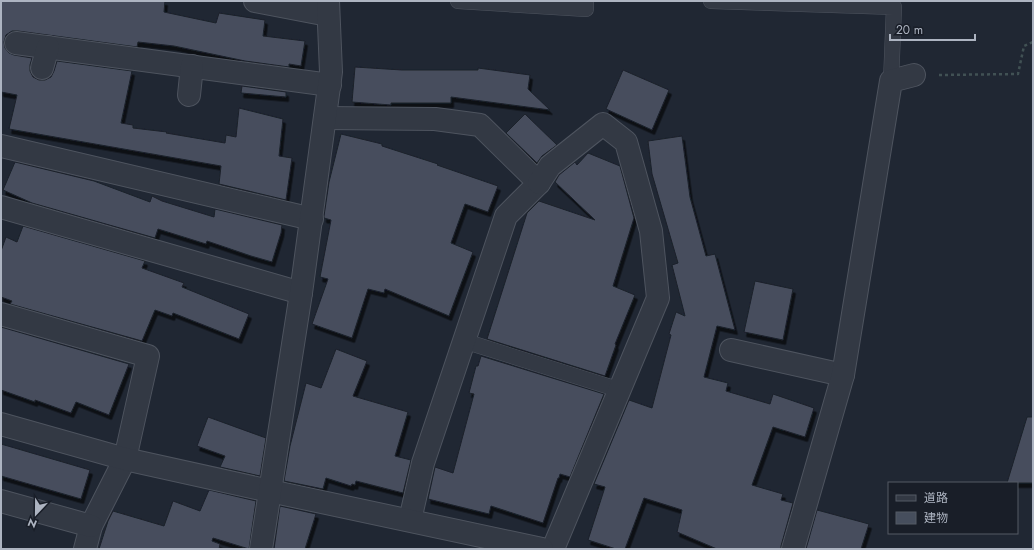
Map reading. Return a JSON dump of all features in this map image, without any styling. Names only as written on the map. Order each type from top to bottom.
[{"type":"street","points":[[255,1],[328,8],[331,72],[302,293],[261,549]]},
{"type":"street","points":[[16,43],[330,85]]},
{"type":"street","points":[[42,68],[48,47]]},
{"type":"street","points":[[189,95],[192,66]]},
{"type":"street","points":[[793,549],[843,375],[891,81],[914,75]]},
{"type":"street","points":[[325,118],[435,119],[480,125],[539,183]]},
{"type":"street","points":[[410,520],[423,464],[506,216],[539,183],[550,166],[603,124],[626,142],[651,231],[658,298],[554,549]]},
{"type":"street","points":[[1,146],[312,219]]},
{"type":"street","points":[[1,207],[302,293]]},
{"type":"street","points":[[1,314],[148,356],[125,458],[91,526],[85,549]]},
{"type":"street","points":[[731,350],[843,375]]},
{"type":"street","points":[[1,424],[125,458],[270,491],[542,549]]},
{"type":"street","points":[[1,501],[91,526]]},
{"type":"lane","points":[[458,1],[586,10],[586,1]]},
{"type":"lane","points":[[711,1],[894,7],[891,81]]},
{"type":"lane","points":[[464,341],[620,390]]},
{"type":"path","points":[[914,75],[1018,74],[1024,46],[1033,42]]},
{"type":"building","points":[[1,1],[165,1],[164,12],[216,23],[219,13],[265,20],[263,36],[305,41],[301,66],[289,64],[289,67],[245,61],[174,46],[138,42],[137,47],[18,31],[12,31],[6,35],[4,42],[5,48],[9,53],[32,58],[30,71],[33,77],[39,80],[45,80],[51,77],[57,61],[132,71],[121,123],[133,125],[133,128],[167,132],[166,133],[225,143],[226,135],[236,137],[239,108],[283,119],[279,156],[292,158],[286,200],[219,184],[221,166],[9,129],[17,95],[1,92]]},
{"type":"building","points":[[355,67],[402,70],[478,70],[478,68],[530,75],[528,89],[550,110],[451,97],[451,103],[391,103],[391,105],[352,102]]},
{"type":"building","points":[[623,70],[669,90],[652,130],[606,109]]},
{"type":"building","points":[[242,86],[286,92],[286,97],[241,93]]},
{"type":"building","points":[[525,114],[557,145],[542,156],[537,163],[506,133]]},
{"type":"building","points":[[341,134],[382,144],[382,146],[438,164],[437,165],[498,186],[488,212],[465,204],[451,243],[473,252],[449,316],[385,289],[384,293],[368,289],[352,338],[312,324],[328,279],[320,277],[331,220],[324,218],[324,216],[329,182]]},
{"type":"building","points":[[682,136],[690,197],[706,256],[715,254],[735,330],[717,326],[704,377],[728,383],[726,391],[770,404],[773,394],[814,408],[805,437],[773,427],[752,485],[783,494],[781,500],[793,503],[781,549],[717,549],[677,532],[682,510],[644,498],[625,549],[616,549],[588,540],[605,487],[594,484],[629,400],[652,408],[671,335],[669,334],[676,312],[685,316],[672,265],[678,263],[652,174],[648,141]]},
{"type":"building","points":[[588,153],[620,166],[634,218],[613,286],[635,295],[615,344],[616,345],[605,376],[487,339],[527,213],[539,201],[595,220],[555,182],[559,175],[575,162],[577,165]]},
{"type":"building","points":[[15,162],[94,181],[150,202],[152,196],[162,201],[214,217],[215,209],[282,225],[272,262],[207,241],[206,244],[158,229],[155,238],[32,203],[3,190]]},
{"type":"building","points":[[23,226],[145,261],[142,268],[184,283],[182,287],[249,314],[239,339],[173,313],[172,316],[155,310],[142,341],[10,304],[12,301],[1,297],[1,251],[6,237],[17,242]]},
{"type":"building","points":[[755,281],[793,289],[783,340],[744,332]]},
{"type":"building","points":[[1,327],[129,364],[109,415],[76,402],[71,413],[1,390]]},
{"type":"building","points":[[336,349],[367,361],[353,396],[408,412],[395,456],[411,460],[403,493],[356,481],[355,485],[352,484],[351,486],[326,478],[323,489],[284,481],[290,446],[306,383],[321,388]]},
{"type":"building","points":[[481,356],[604,394],[570,477],[560,474],[558,478],[543,523],[491,506],[489,514],[428,499],[435,467],[453,473],[474,394],[469,393],[476,366],[478,366]]},
{"type":"building","points":[[208,417],[266,438],[260,476],[220,467],[225,456],[197,446]]},
{"type":"building","points":[[1027,417],[1033,417],[1033,483],[1007,482]]},
{"type":"building","points":[[1,444],[90,470],[81,499],[1,476]]},
{"type":"building","points":[[209,490],[256,501],[249,549],[213,538],[212,541],[220,544],[219,549],[99,549],[108,521],[113,511],[164,526],[173,501],[200,511]]},
{"type":"building","points":[[280,506],[316,514],[305,549],[274,549]]},
{"type":"building","points":[[817,510],[869,524],[861,549],[806,549]]}]
